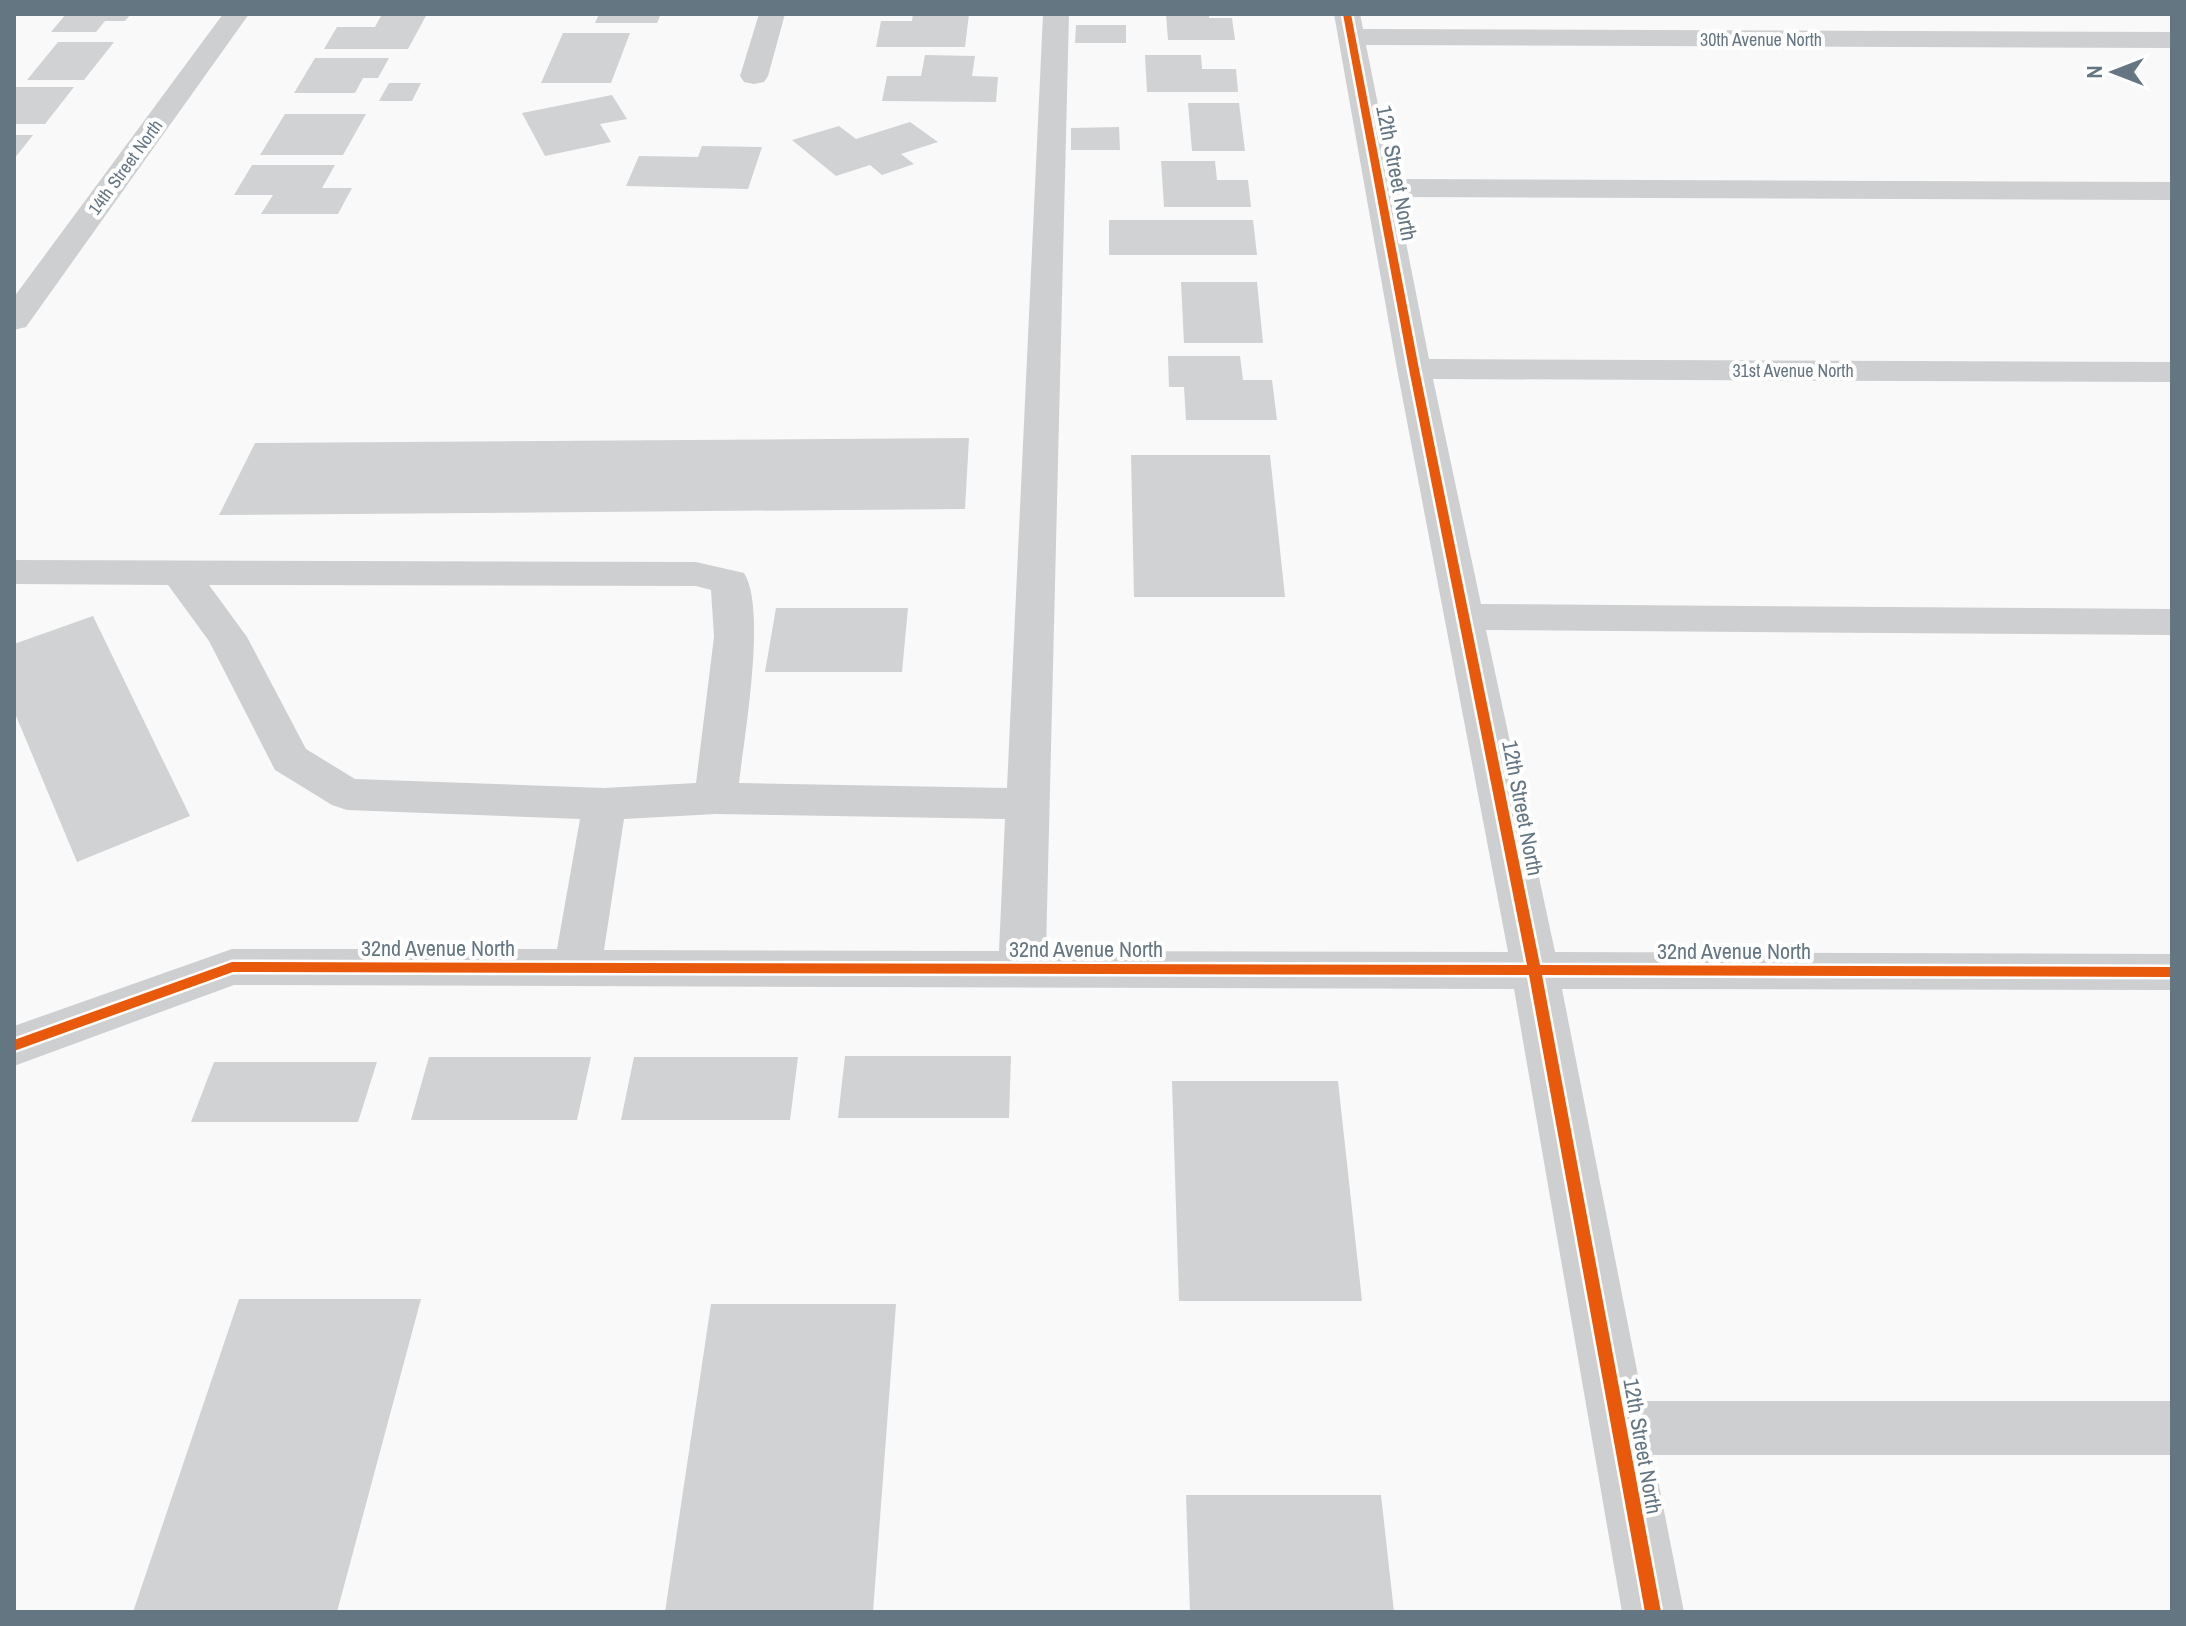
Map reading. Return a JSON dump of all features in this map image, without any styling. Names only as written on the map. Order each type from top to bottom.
[{"type":"street","name":"14th Street North","points":[[14,320],[236,14]]},
{"type":"street","points":[[754,76],[772,14]]},
{"type":"street","points":[[1022,969],[1056,14]]},
{"type":"street","name":"30th Avenue North","points":[[1349,26],[2172,40]]},
{"type":"street","name":"12th Street North","points":[[1349,26],[1414,369],[1535,971],[1653,1612]]},
{"type":"street","points":[[1380,188],[2172,191]]},
{"type":"street","name":"31st Avenue North","points":[[1414,369],[2172,372]]},
{"type":"street","points":[[14,572],[696,574],[730,582],[734,637],[716,798]]},
{"type":"street","points":[[179,572],[227,637],[290,759],[347,794],[604,804],[716,798],[1028,804]]},
{"type":"street","points":[[1464,617],[2172,622]]},
{"type":"street","points":[[578,968],[604,804]]},
{"type":"street","name":"32nd Avenue North","points":[[14,1046],[232,967],[2172,972]]},
{"type":"street","points":[[1619,1428],[2172,1428]]},
{"type":"building","points":[[66,14],[131,14],[125,21],[105,21],[96,32],[51,32]]},
{"type":"building","points":[[382,14],[427,14],[408,49],[324,49],[337,27],[375,27]]},
{"type":"building","points":[[599,14],[661,14],[657,23],[595,23]]},
{"type":"building","points":[[913,14],[969,14],[965,47],[876,47],[881,21],[912,21]]},
{"type":"building","points":[[1166,14],[1209,14],[1209,18],[1232,18],[1235,40],[1168,40]]},
{"type":"building","points":[[1076,25],[1126,25],[1126,43],[1075,43]]},
{"type":"building","points":[[563,33],[630,33],[611,83],[541,83]]},
{"type":"building","points":[[58,42],[114,42],[84,80],[27,80]]},
{"type":"building","points":[[925,55],[975,56],[972,76],[998,77],[996,102],[882,101],[887,76],[921,76]]},
{"type":"building","points":[[1145,55],[1201,55],[1202,69],[1236,69],[1238,92],[1147,92]]},
{"type":"building","points":[[315,58],[389,58],[378,78],[363,78],[355,93],[294,93]]},
{"type":"building","points":[[389,83],[421,83],[412,101],[379,101]]},
{"type":"building","points":[[14,87],[74,87],[45,124],[14,124]]},
{"type":"building","points":[[612,95],[627,119],[600,124],[611,142],[545,156],[522,113]]},
{"type":"building","points":[[1188,103],[1239,103],[1245,151],[1192,151]]},
{"type":"building","points":[[285,114],[366,114],[343,155],[260,155]]},
{"type":"building","points":[[910,122],[938,142],[901,154],[914,164],[882,175],[870,165],[836,176],[792,140],[839,126],[856,139]]},
{"type":"building","points":[[1119,127],[1120,150],[1071,150],[1071,128]]},
{"type":"building","points":[[14,135],[33,135],[14,159]]},
{"type":"building","points":[[702,146],[762,147],[748,189],[626,186],[639,156],[698,157]]},
{"type":"building","points":[[1161,161],[1215,161],[1217,180],[1248,180],[1251,207],[1164,207]]},
{"type":"building","points":[[252,165],[335,165],[322,188],[352,188],[338,214],[261,214],[273,195],[234,195]]},
{"type":"building","points":[[1109,220],[1253,220],[1257,255],[1109,255]]},
{"type":"building","points":[[1181,282],[1257,282],[1263,343],[1184,343]]},
{"type":"building","points":[[1168,356],[1240,356],[1243,380],[1272,380],[1277,420],[1186,420],[1184,387],[1169,387]]},
{"type":"building","points":[[969,438],[965,509],[219,515],[255,443]]},
{"type":"building","points":[[1131,455],[1270,455],[1285,597],[1134,597]]},
{"type":"building","points":[[776,608],[908,608],[902,672],[765,672]]},
{"type":"building","points":[[93,616],[190,816],[77,862],[14,711],[14,644]]},
{"type":"building","points":[[845,1056],[1011,1056],[1009,1118],[838,1118]]},
{"type":"building","points":[[429,1057],[591,1057],[577,1120],[411,1120]]},
{"type":"building","points":[[634,1057],[798,1057],[790,1120],[621,1120]]},
{"type":"building","points":[[214,1062],[377,1062],[358,1122],[191,1122]]},
{"type":"building","points":[[1172,1081],[1338,1081],[1362,1301],[1179,1301]]},
{"type":"building","points":[[239,1299],[421,1299],[337,1612],[133,1612]]},
{"type":"building","points":[[711,1304],[896,1304],[873,1612],[665,1612]]},
{"type":"building","points":[[1186,1495],[1381,1495],[1394,1612],[1190,1612]]},
{"type":"cycle path","points":[[1347,14],[1414,369],[1535,971],[1653,1612]]},
{"type":"cycle path","points":[[14,1046],[232,967],[2172,972]]}]
